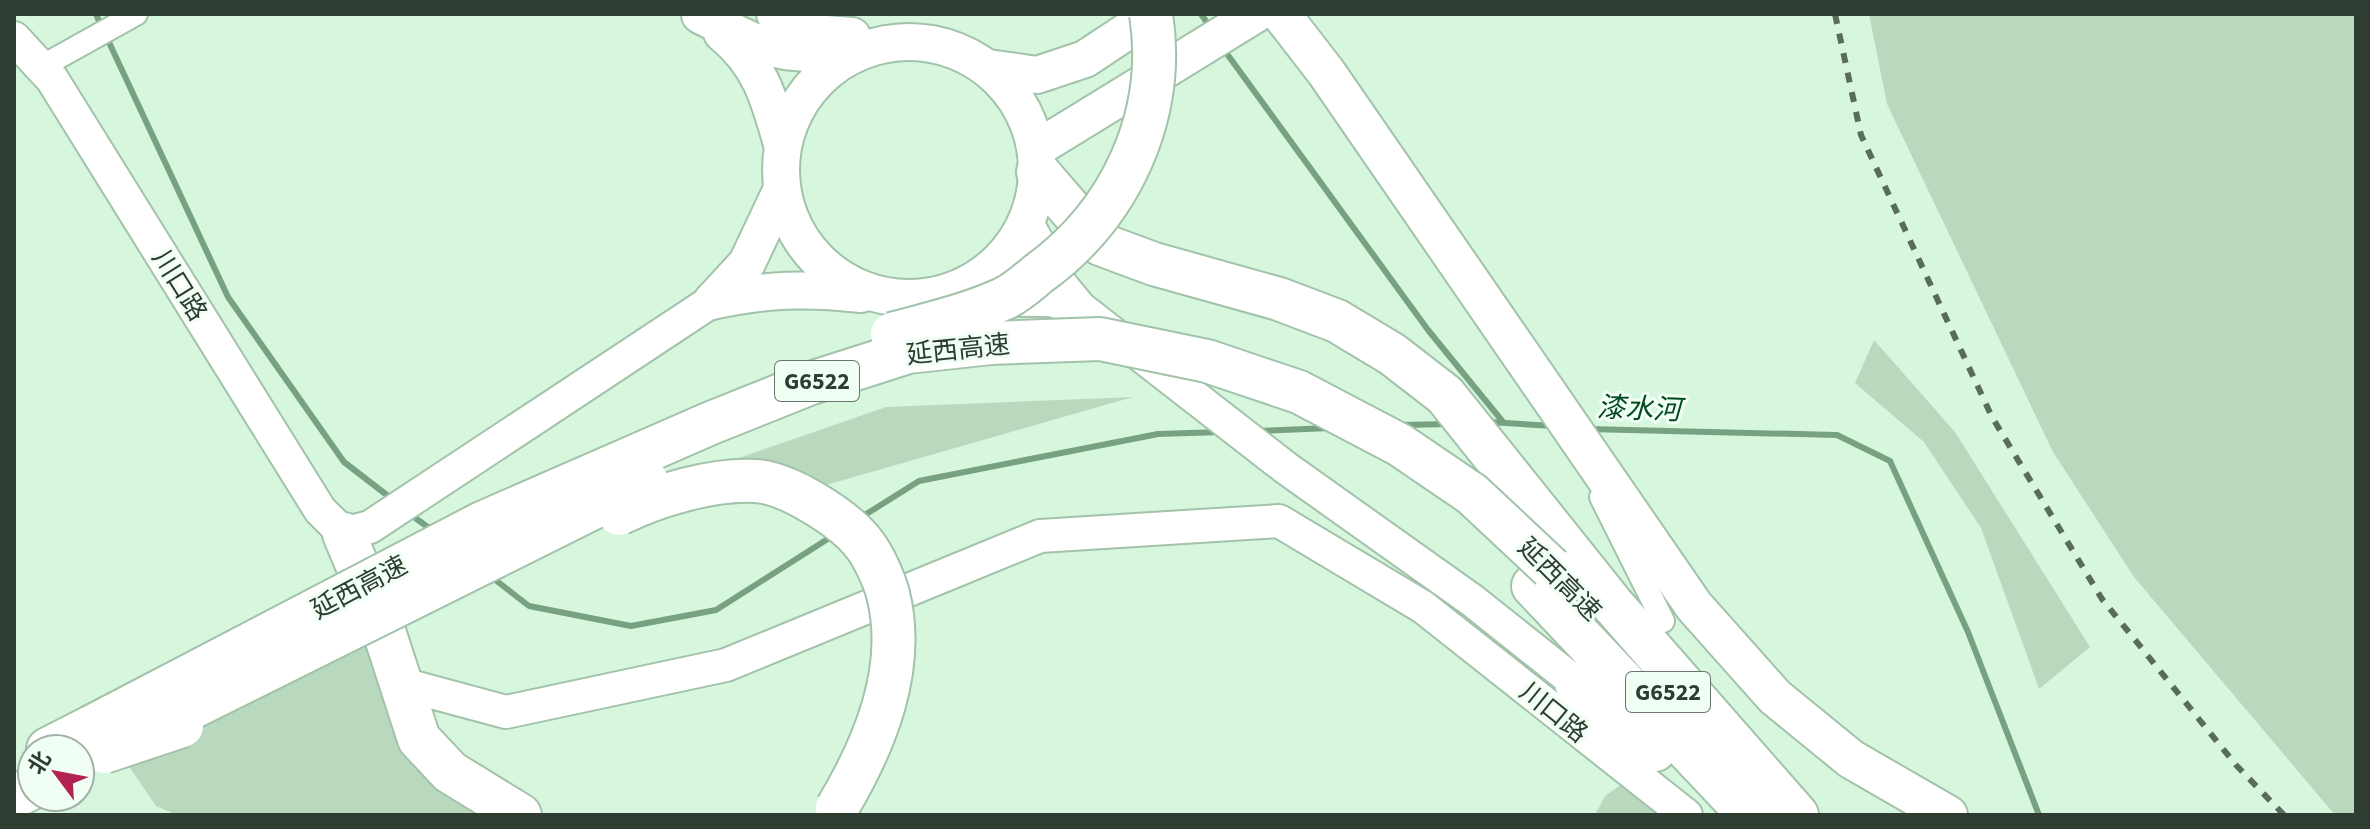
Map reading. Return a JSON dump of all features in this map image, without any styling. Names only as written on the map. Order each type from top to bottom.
[{"type":"highway","points":[[482,523],[576,459],[700,400],[799,361],[1005,298],[1067,253],[1118,192],[1142,134],[1155,71],[1152,14]]},
{"type":"highway","points":[[1280,14],[1596,488],[1712,650],[1774,715],[1843,777],[1901,815]]},
{"type":"highway","points":[[1319,75],[1694,606],[1775,697],[1840,751],[1948,815]]},
{"type":"highway","points":[[1037,161],[1100,244],[1279,299],[1337,321],[1392,354],[1445,395],[1613,605],[1797,815]]},
{"type":"highway","name":"延西高速","points":[[96,746],[482,523],[711,423],[811,383],[908,352],[1100,339],[1207,361],[1299,392],[1400,445],[1472,494],[1749,815]]},
{"type":"highway","name":"延西高速","points":[[96,746],[791,413],[910,378],[1097,365],[1200,387],[1289,416],[1387,467],[1542,577],[1786,815]]},
{"type":"highway","points":[[96,747],[255,702],[627,510],[702,486],[757,480],[811,499],[864,544],[888,594],[892,644],[885,705],[866,758],[832,812]]},
{"type":"highway","points":[[357,531],[419,739],[450,772],[520,815]]},
{"type":"highway","points":[[1576,683],[1732,815]]},
{"type":"main road","points":[[775,14],[813,33],[925,42],[958,51],[988,68],[1011,91],[1027,118],[1037,161],[1027,223],[1002,259],[991,268],[967,285],[926,299]]},
{"type":"main road","points":[[988,68],[1037,75],[1085,59],[1152,14]]},
{"type":"main road","points":[[699,15],[775,52],[814,56],[896,42],[925,42]]},
{"type":"main road","points":[[699,15],[739,47],[767,87],[782,144],[781,191],[792,226],[812,256],[840,280],[873,295]]},
{"type":"main road","points":[[1037,161],[1099,111],[1247,18]]},
{"type":"main road","name":"川口路","points":[[14,38],[41,67],[320,510],[357,531]]},
{"type":"main road","points":[[782,144],[794,113],[812,85],[838,63],[868,48]]},
{"type":"main road","points":[[357,531],[433,485],[712,301],[747,263],[781,191]]},
{"type":"main road","points":[[1027,223],[1062,286],[1080,308],[1286,468],[1473,601],[1576,683]]},
{"type":"main road","points":[[712,301],[762,290],[804,288],[926,299],[1050,300],[1080,308]]},
{"type":"main road","points":[[402,684],[506,712],[726,665],[1040,536],[1279,521],[1423,607]]},
{"type":"main road","points":[[1379,534],[1423,607]]},
{"type":"main road","name":"川口路","points":[[1423,607],[1686,815]]},
{"type":"street","points":[[41,67],[135,14]]},
{"type":"street","points":[[1596,488],[1663,621]]},
{"type":"green space","points":[[1869,14],[2356,14],[2356,815],[2335,815],[2134,577],[2053,452],[1887,104]]},
{"type":"green space","points":[[1874,340],[1955,432],[2090,647],[2039,689],[1981,528],[1924,442],[1855,383]]},
{"type":"green space","points":[[1133,397],[805,491],[693,474],[886,407]]},
{"type":"green space","points":[[371,638],[419,749],[524,815],[177,815],[156,806],[124,759]]},
{"type":"green space","points":[[1628,780],[1672,815],[1595,815],[1605,796]]},
{"type":"waterway","points":[[96,14],[102,28]]},
{"type":"waterway","name":"漆水河","points":[[1201,14],[1210,27]]},
{"type":"waterway","points":[[107,38],[228,297],[344,462],[392,499]]},
{"type":"waterway","name":"漆水河","points":[[1222,47],[1428,330],[1503,422]]},
{"type":"waterway","name":"漆水河","points":[[1489,422],[1553,426]]},
{"type":"waterway","points":[[1401,425],[1450,424]]},
{"type":"waterway","points":[[1257,431],[1330,428]]},
{"type":"waterway","name":"漆水河","points":[[1588,429],[1837,435],[1890,461],[1968,632],[2039,815]]},
{"type":"waterway","points":[[860,518],[919,481],[1158,434],[1222,432]]},
{"type":"waterway","points":[[410,514],[433,531]]},
{"type":"waterway","points":[[489,575],[529,606],[631,626],[716,610],[834,535]]},
{"type":"railway","points":[[1835,14],[1861,135],[1992,417],[2102,599],[2236,765],[2284,815]]}]
